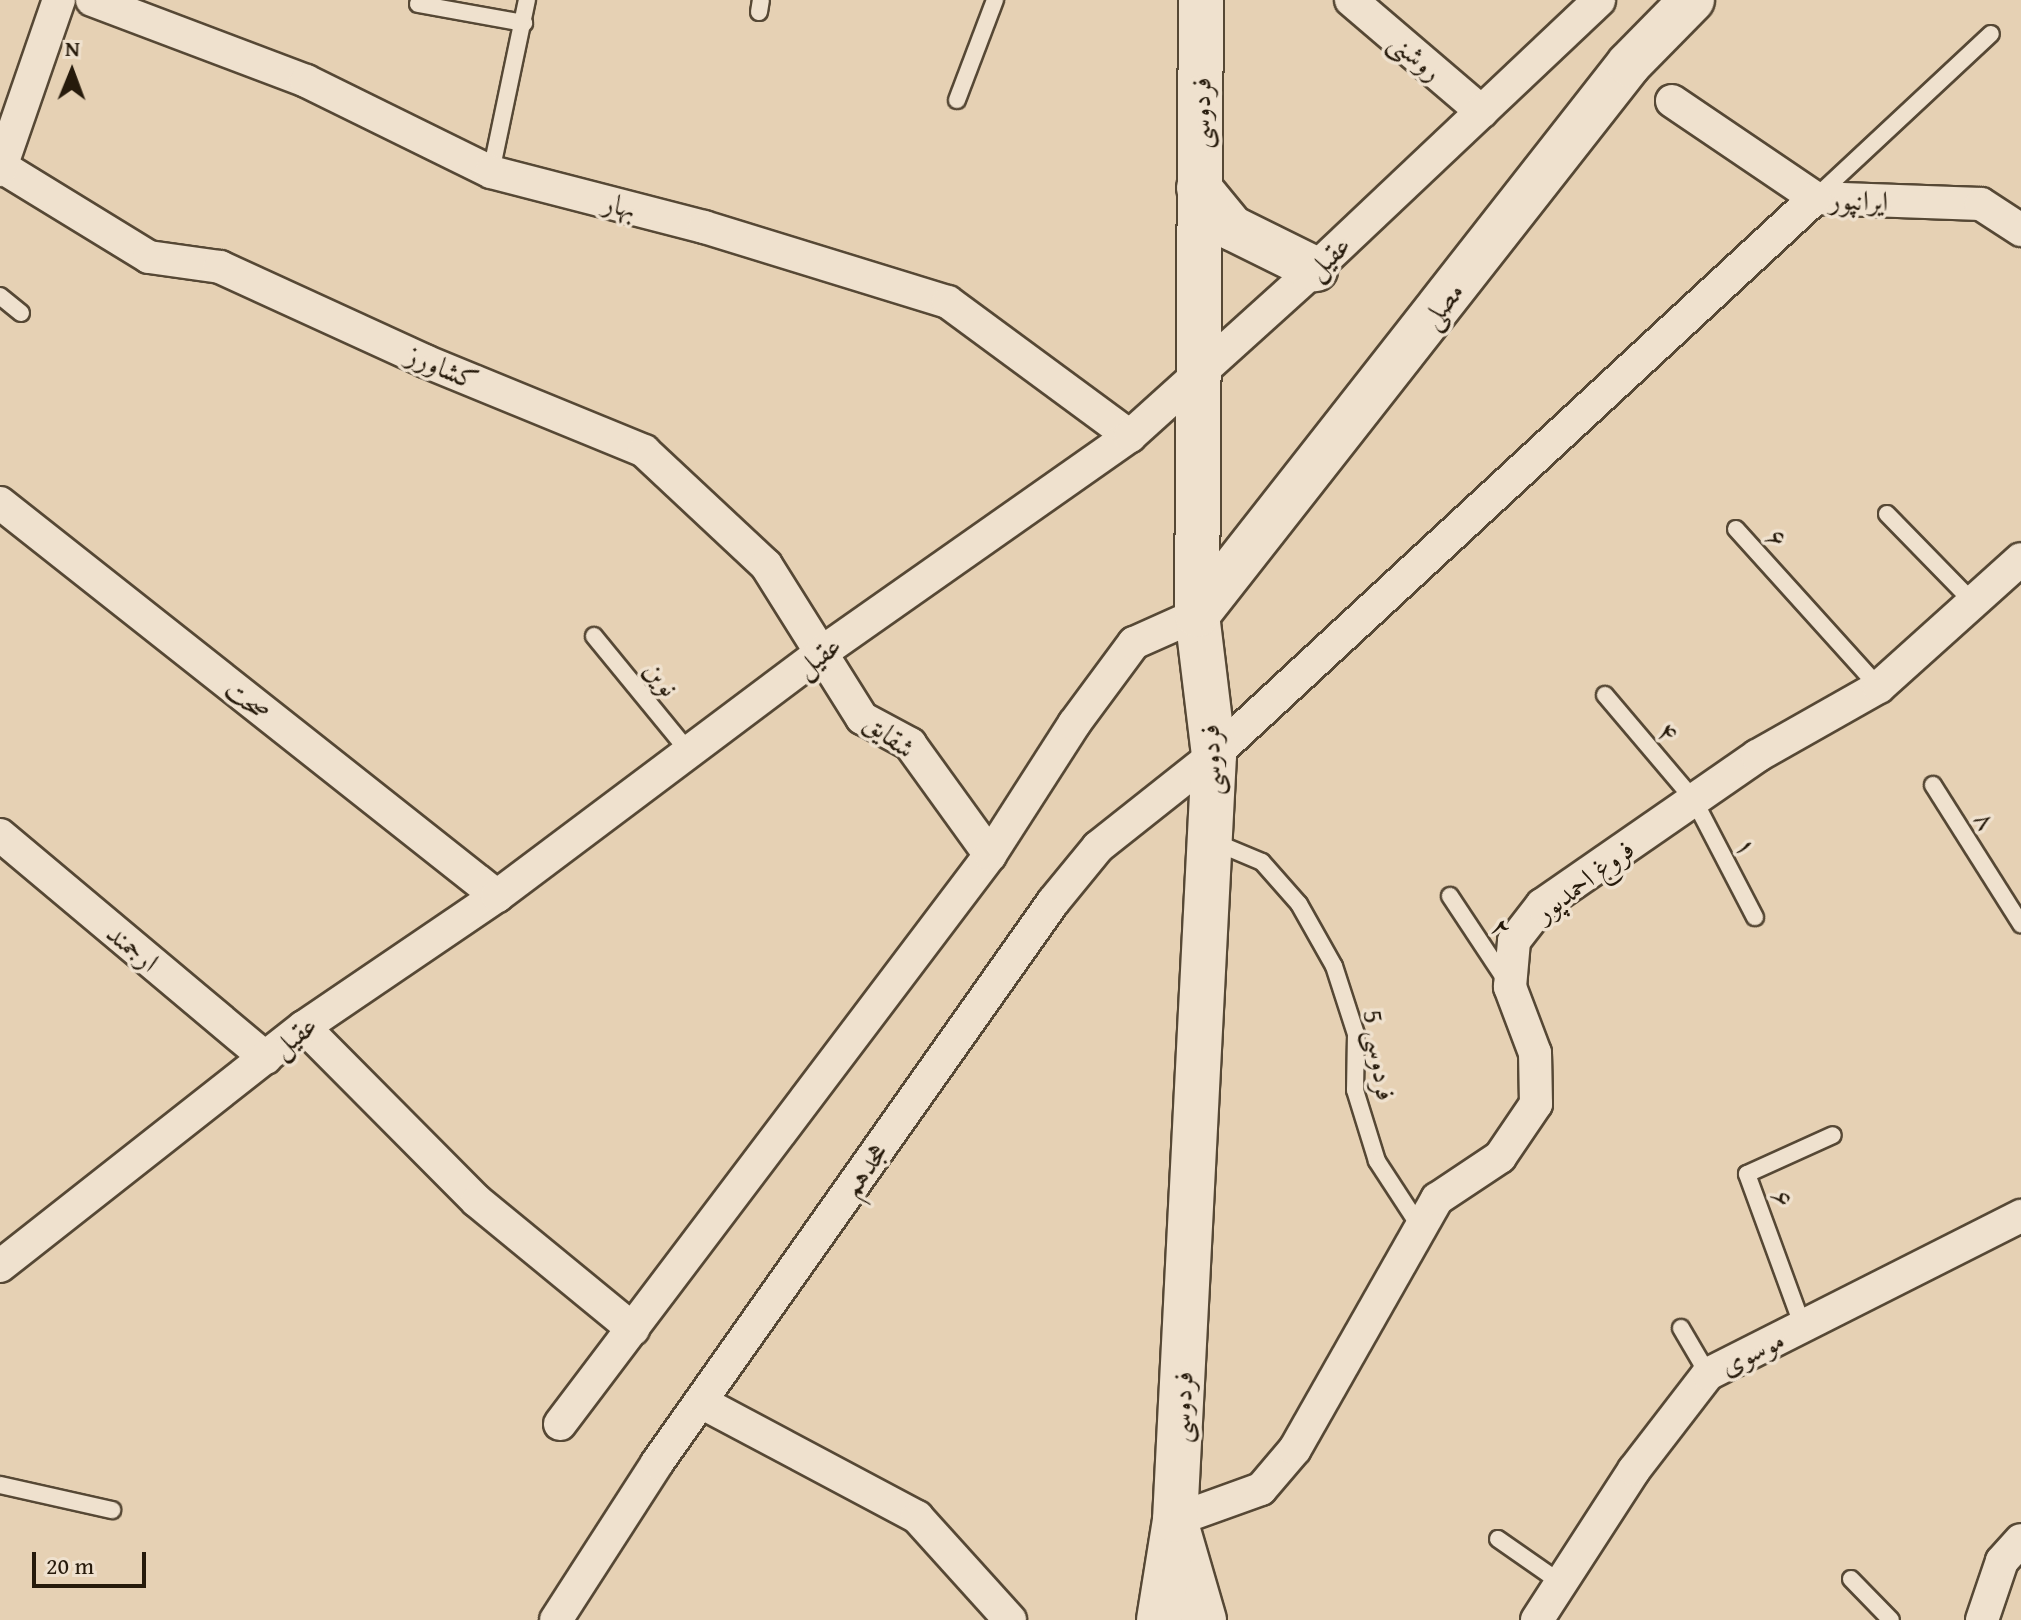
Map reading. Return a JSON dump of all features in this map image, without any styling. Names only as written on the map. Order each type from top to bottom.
[{"type":"street","points":[[1,169],[59,0]]},
{"type":"street","name":"بهار","points":[[92,0],[306,81],[491,172],[704,227],[948,302],[1130,436]]},
{"type":"street","name":"فردوسی","points":[[1175,1520],[1214,755],[1197,615],[1195,372],[1201,0]]},
{"type":"street","name":"روشنی","points":[[1351,0],[1482,112]]},
{"type":"street","name":"عقیل","points":[[0,1266],[304,1027],[497,896],[821,653],[1130,436],[1195,372],[1315,269],[1599,0]]},
{"type":"street","name":"مصلی","points":[[1197,615],[1629,64],[1692,0]]},
{"type":"street","name":"ایرانپور","points":[[1672,101],[1815,198],[1981,204],[2021,230]]},
{"type":"street","name":"کشاورز","points":[[1,169],[149,257],[220,267],[425,361],[644,451],[766,565],[821,653]]},
{"type":"street","points":[[1199,188],[1232,228],[1315,269]]},
{"type":"street","name":"هجدهم","points":[[556,1620],[701,1402],[1053,902],[1098,847],[1214,755],[1815,198]]},
{"type":"street","name":"صحت","points":[[0,503],[497,896]]},
{"type":"street","name":"فروغ احمدپور","points":[[1175,1520],[1261,1489],[1295,1449],[1437,1199],[1500,1157],[1536,1104],[1535,1053],[1510,987],[1514,941],[1542,905],[1757,756],[1879,687],[2021,559]]},
{"type":"street","points":[[560,1424],[990,855],[1074,724],[1134,643],[1197,615]]},
{"type":"street","name":"شقایق","points":[[821,653],[862,718],[910,744],[990,855]]},
{"type":"street","name":"ارجمند","points":[[0,835],[266,1058]]},
{"type":"street","points":[[304,1027],[477,1201],[633,1329]]},
{"type":"street","name":"موسوی","points":[[1537,1620],[1634,1470],[1708,1374],[2021,1216]]},
{"type":"street","points":[[701,1402],[917,1517],[1010,1620]]},
{"type":"street","points":[[1159,1620],[1175,1520]]},
{"type":"street","points":[[1175,1520],[1204,1620]]},
{"type":"street","points":[[1982,1620],[2002,1561],[2021,1540]]},
{"type":"lane","points":[[491,172],[527,0]]},
{"type":"lane","points":[[957,100],[995,0]]},
{"type":"lane","points":[[418,4],[524,23]]},
{"type":"lane","points":[[1815,198],[1991,34]]},
{"type":"lane","points":[[0,296],[21,313]]},
{"type":"lane","points":[[1887,514],[1974,603]]},
{"type":"lane","name":"۶","points":[[1736,529],[1879,687]]},
{"type":"lane","name":"نوین","points":[[594,636],[689,752]]},
{"type":"lane","name":"۴","points":[[1605,695],[1694,800]]},
{"type":"lane","name":"۸","points":[[1933,785],[2021,924]]},
{"type":"lane","name":"۱","points":[[1694,800],[1755,917]]},
{"type":"lane","name":"5 فردوسی","points":[[1210,840],[1262,862],[1299,904],[1334,966],[1356,1034],[1355,1090],[1377,1161],[1420,1227]]},
{"type":"lane","name":"۲","points":[[1450,896],[1510,987]]},
{"type":"lane","name":"۶","points":[[1803,1327],[1747,1174],[1833,1135]]},
{"type":"lane","points":[[1681,1328],[1708,1374]]},
{"type":"lane","points":[[0,1485],[112,1510]]},
{"type":"lane","points":[[1498,1539],[1561,1583]]},
{"type":"lane","points":[[1851,1579],[1891,1620]]}]
